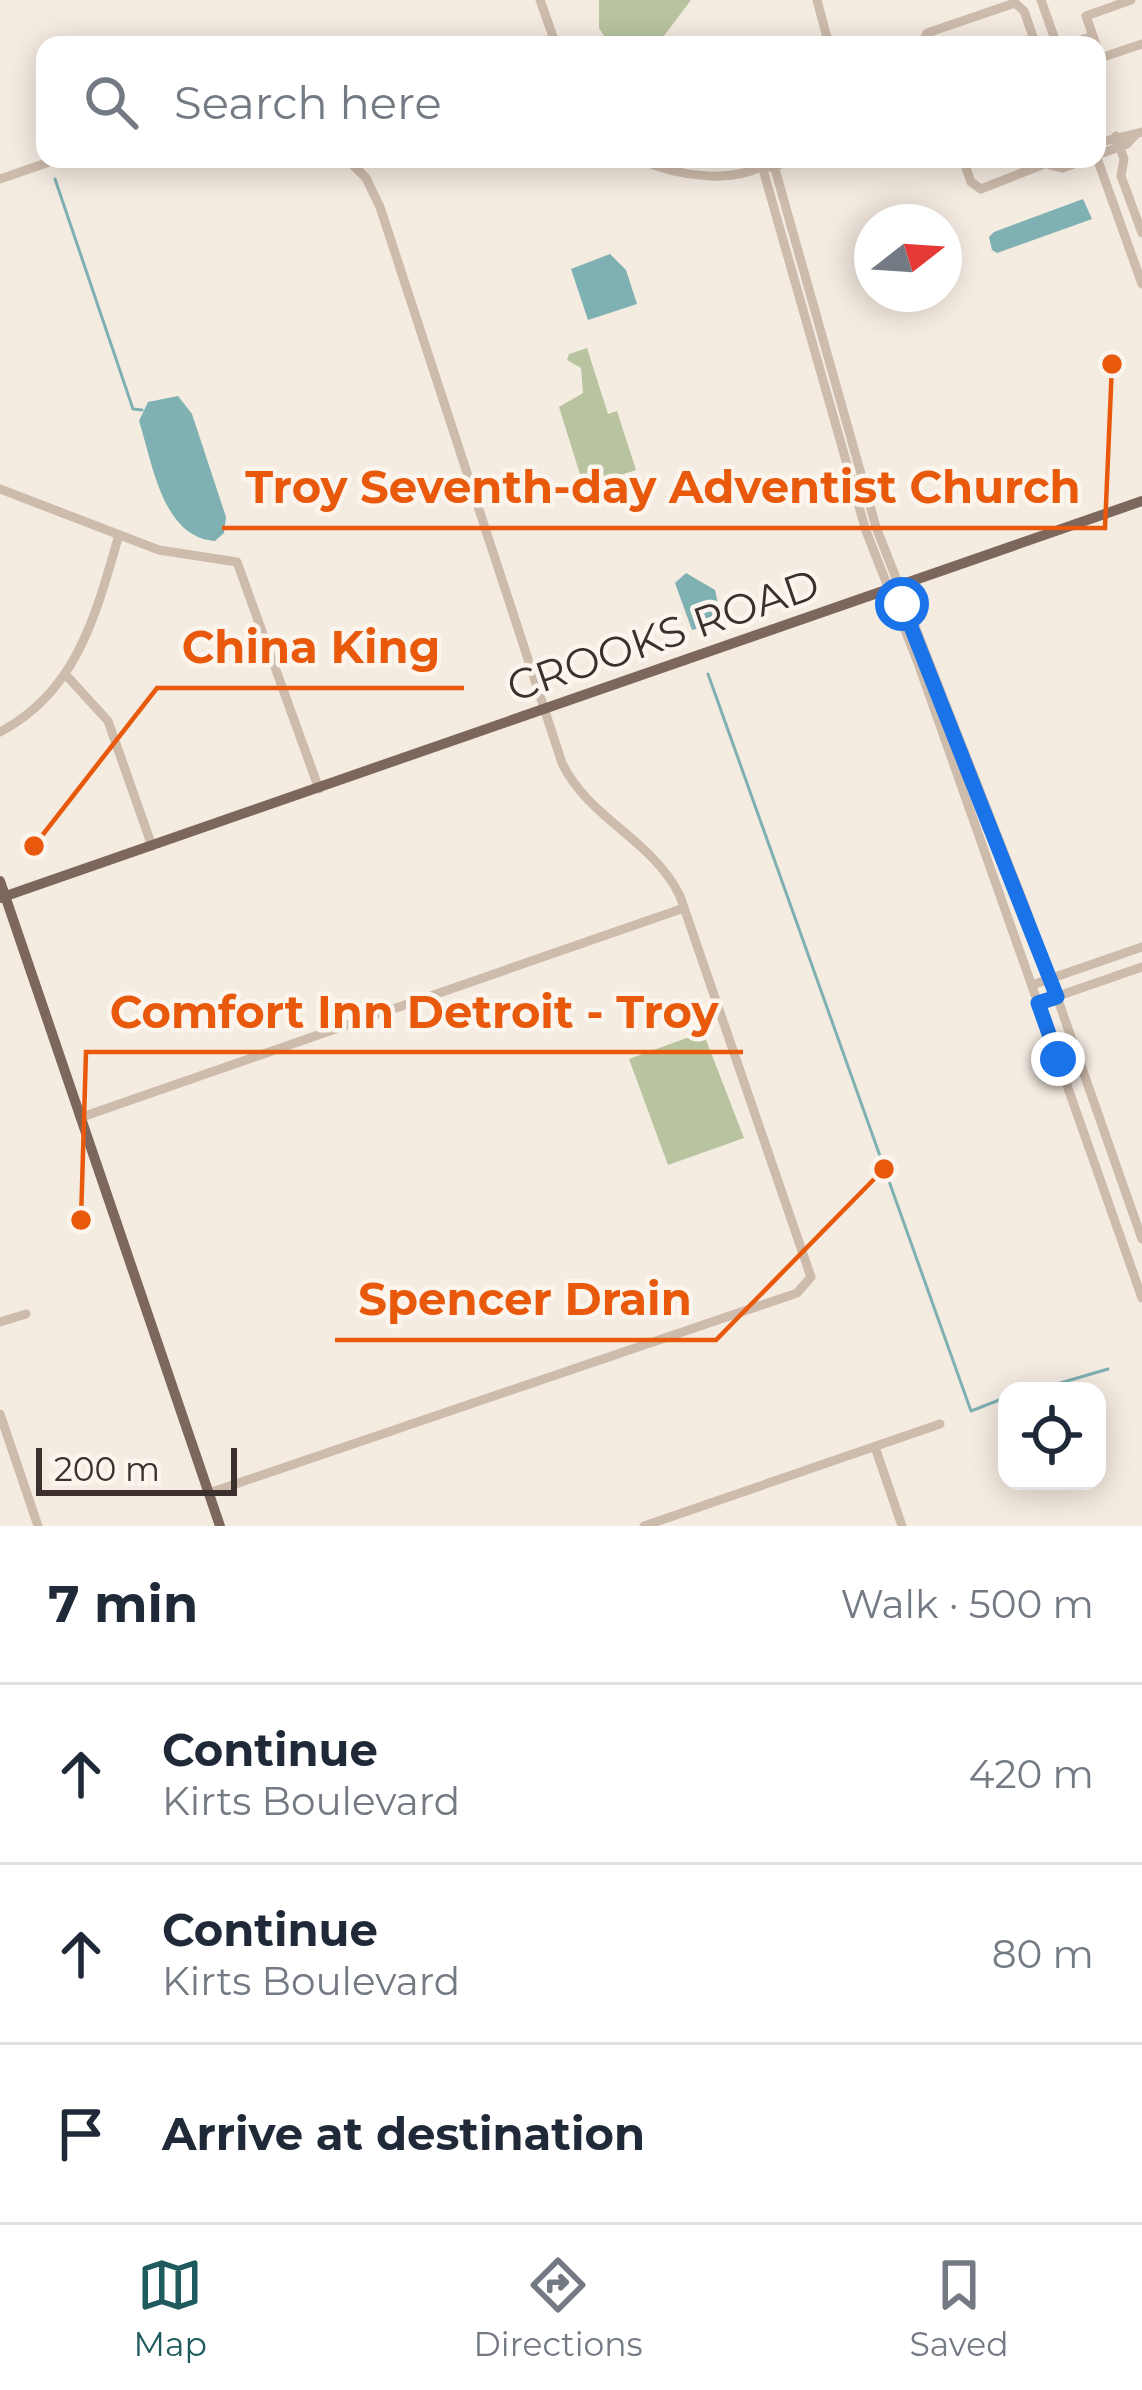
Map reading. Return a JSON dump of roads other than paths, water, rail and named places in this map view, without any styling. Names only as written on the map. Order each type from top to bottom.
[{"type":"main road","name":"CROOKS ROAD","points":[[3,897],[1142,501]]},
{"type":"main road","points":[[0,881],[220,1526]]},
{"type":"street","points":[[540,0],[553,36]]},
{"type":"street","points":[[817,0],[827,36]]},
{"type":"street","points":[[1041,0],[1057,36]]},
{"type":"street","points":[[1092,36],[1086,16],[1131,0]]},
{"type":"street","points":[[926,36],[1015,3],[1024,11],[1033,36]]},
{"type":"street","points":[[1106,56],[1142,44]]},
{"type":"street","points":[[1106,150],[1139,133]]},
{"type":"street","points":[[1106,142],[1118,141]]},
{"type":"street","points":[[1118,141],[1121,176],[1142,232]]},
{"type":"street","points":[[0,179],[36,167]]},
{"type":"street","points":[[209,1493],[809,1285],[809,1262],[684,908],[656,859],[577,789],[544,712],[380,207],[356,168]]},
{"type":"street","points":[[673,168],[704,176],[751,168]]},
{"type":"street","points":[[769,168],[782,248],[892,590],[1142,1298]]},
{"type":"street","points":[[966,168],[971,182],[981,189],[1037,168]]},
{"type":"street","points":[[1101,168],[1142,284]]},
{"type":"street","points":[[0,489],[179,555],[233,560],[247,581],[319,789]]},
{"type":"street","points":[[0,732],[42,703],[66,675],[90,631],[119,535]]},
{"type":"street","points":[[892,590],[1013,876],[1141,1235]]},
{"type":"street","points":[[66,675],[108,722],[152,846]]},
{"type":"street","points":[[968,804],[983,802]]},
{"type":"street","points":[[993,875],[1001,881],[1013,876]]},
{"type":"street","points":[[82,1117],[684,908]]},
{"type":"street","points":[[1032,985],[1142,947]]},
{"type":"street","points":[[1038,1003],[1142,967]]},
{"type":"street","points":[[1047,1029],[1054,1023],[1067,1027]]},
{"type":"street","points":[[1101,1181],[1113,1188],[1122,1182]]},
{"type":"street","points":[[1119,1232],[1129,1227],[1141,1235]]},
{"type":"street","points":[[0,1322],[26,1314]]},
{"type":"street","points":[[0,1414],[38,1526]]},
{"type":"street","points":[[644,1526],[940,1424]]},
{"type":"street","points":[[875,1447],[902,1526]]},
{"type":"water","points":[[1083,199],[1092,219],[997,253],[992,250],[989,237],[994,232]]},
{"type":"water","points":[[610,254],[626,270],[637,304],[588,320],[571,269]]},
{"type":"water","points":[[178,396],[192,414],[226,517],[224,533],[215,541],[197,536],[171,513],[139,421],[148,402]]},
{"type":"water","points":[[686,573],[715,590],[722,623],[692,630],[675,583]]},
{"type":"waterway","points":[[55,179],[133,409],[142,410]]},
{"type":"waterway","points":[[708,674],[971,1411],[998,1400]]},
{"type":"waterway","points":[[1064,1382],[1108,1369]]},
{"type":"place","name":"Troy Seventh-day Adventist Church","points":[[1112,364]]},
{"type":"place","name":"China King","points":[[34,846]]},
{"type":"place","name":"Spencer Drain","points":[[884,1169]]},
{"type":"place","name":"Comfort Inn Detroit - Troy","points":[[81,1220]]}]
